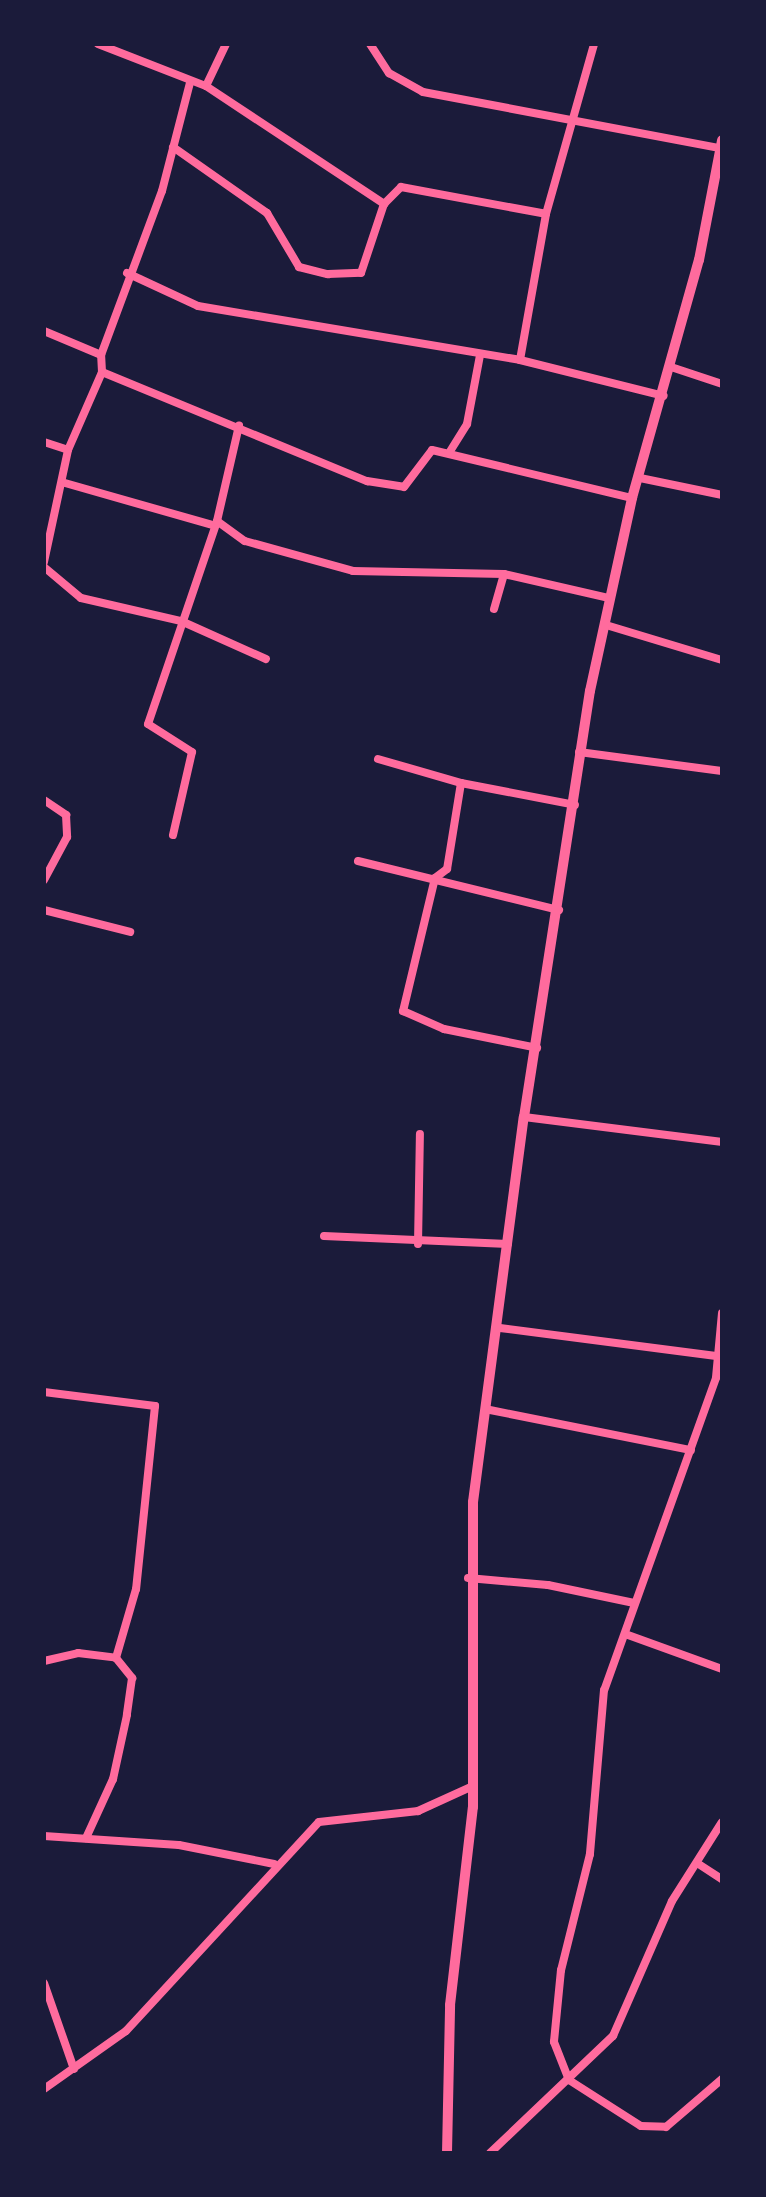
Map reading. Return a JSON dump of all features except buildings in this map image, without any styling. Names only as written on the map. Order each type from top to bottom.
[{"type":"street","points":[[98,44],[190,83],[206,86],[384,204]]},
{"type":"street","points":[[206,86],[226,44]]},
{"type":"street","points":[[370,44],[389,73],[415,89],[721,144],[664,396],[632,498],[609,598],[579,752],[560,910],[524,1117],[500,1328],[485,1409],[468,1578],[473,1786],[468,1895],[450,2005],[447,2153]]},
{"type":"street","points":[[520,360],[546,214],[571,116],[594,44]]},
{"type":"street","points":[[190,83],[173,147],[101,355],[102,372],[68,450],[65,483],[44,560],[81,598],[181,621],[266,659]]},
{"type":"street","points":[[173,147],[267,213],[299,267],[361,273],[384,204],[401,187],[546,214]]},
{"type":"street","points":[[127,273],[198,306],[520,360],[664,396]]},
{"type":"street","points":[[44,331],[101,355]]},
{"type":"street","points":[[449,453],[467,424],[480,355]]},
{"type":"street","points":[[671,367],[722,384]]},
{"type":"street","points":[[102,372],[367,481],[404,487],[432,450],[632,498]]},
{"type":"street","points":[[173,835],[192,752],[148,724],[214,523],[239,426]]},
{"type":"street","points":[[44,442],[68,450]]},
{"type":"street","points":[[640,478],[722,495]]},
{"type":"street","points":[[65,483],[214,523],[245,541],[353,571],[504,574],[609,598]]},
{"type":"street","points":[[494,609],[504,574]]},
{"type":"street","points":[[606,625],[722,660]]},
{"type":"street","points":[[579,752],[722,771]]},
{"type":"street","points":[[378,759],[461,783],[575,805]]},
{"type":"street","points":[[461,783],[447,869],[435,878],[403,1011],[444,1029],[537,1048]]},
{"type":"street","points":[[44,800],[66,815],[67,837],[44,880]]},
{"type":"street","points":[[358,861],[560,910]]},
{"type":"street","points":[[44,910],[130,932]]},
{"type":"street","points":[[524,1117],[722,1142]]},
{"type":"street","points":[[418,1244],[420,1134]]},
{"type":"street","points":[[324,1236],[418,1244],[508,1244]]},
{"type":"street","points":[[722,1313],[716,1356],[719,1379],[634,1603],[628,1635],[604,1690],[590,1854],[556,2006],[554,2042],[569,2080],[618,2117],[666,2127],[722,2079]]},
{"type":"street","points":[[500,1328],[716,1356]]},
{"type":"street","points":[[44,1392],[155,1406],[136,1589],[116,1658]]},
{"type":"street","points":[[485,1409],[691,1450]]},
{"type":"street","points":[[468,1578],[548,1585],[634,1603]]},
{"type":"street","points":[[628,1635],[722,1669]]},
{"type":"street","points":[[44,1661],[78,1653],[116,1658],[132,1678],[113,1779],[86,1838]]},
{"type":"street","points":[[44,2089],[136,2021],[274,1864],[308,1842],[319,1822],[418,1811],[473,1786]]},
{"type":"street","points":[[491,2153],[613,2036],[672,1901],[722,1822]]},
{"type":"street","points":[[44,1836],[179,1845],[274,1864]]},
{"type":"street","points":[[697,1863],[722,1879]]},
{"type":"street","points":[[44,1983],[74,2069]]}]
